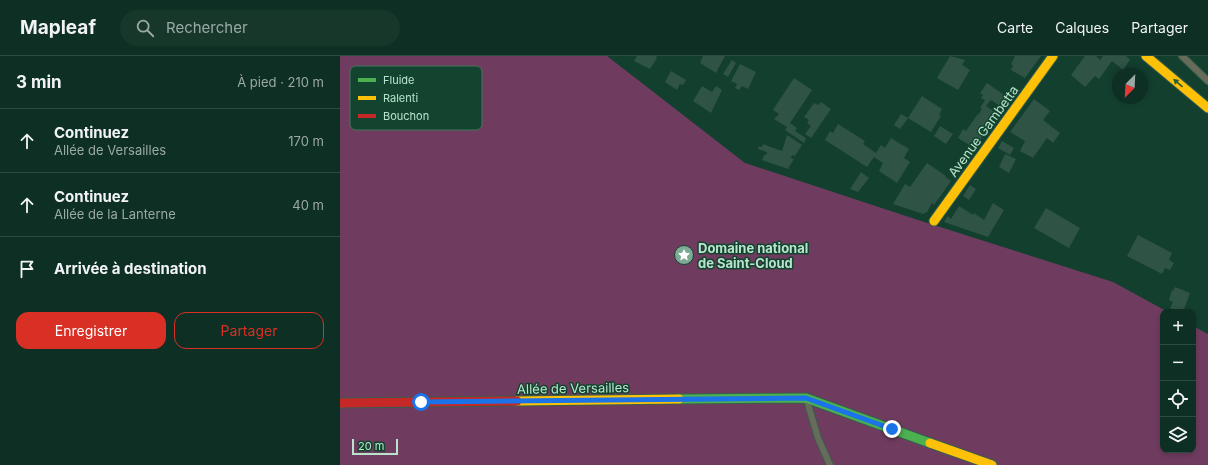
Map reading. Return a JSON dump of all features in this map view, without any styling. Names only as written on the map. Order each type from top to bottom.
[{"type":"street","name":"Avenue Gambetta","points":[[934,221],[1053,56]]},
{"type":"street","points":[[1146,56],[1208,108]]},
{"type":"street","points":[[806,398],[992,465]]},
{"type":"street","name":"Allée de Versailles","points":[[340,403],[806,398]]},
{"type":"lane","points":[[1182,56],[1208,81]]},
{"type":"lane","points":[[806,398],[818,438],[830,465]]},
{"type":"shaded area","name":"Domaine national de Saint-Cloud","points":[[340,56],[607,56],[745,163],[1113,282],[1162,309],[1160,309],[1160,453],[1196,453],[1196,328],[1208,334],[1208,465],[340,465]]},
{"type":"building","points":[[637,56],[656,56],[657,58],[650,69],[634,61]]},
{"type":"building","points":[[703,56],[725,56],[716,73],[700,63]]},
{"type":"building","points":[[950,56],[965,60],[962,65],[970,70],[958,90],[937,78]]},
{"type":"building","points":[[1015,56],[1041,56],[1025,78],[1011,70],[1013,66],[1011,64]]},
{"type":"building","points":[[1085,56],[1096,56],[1100,60],[1103,56],[1126,56],[1130,60],[1124,68],[1121,68],[1112,61],[1099,79],[1095,76],[1085,87],[1071,75]]},
{"type":"building","points":[[732,60],[736,63],[728,77],[723,74]]},
{"type":"building","points":[[740,64],[756,72],[748,89],[742,86],[739,90],[735,88],[737,84],[731,81]]},
{"type":"building","points":[[671,71],[686,80],[683,85],[680,84],[677,90],[665,82]]},
{"type":"building","points":[[794,78],[812,90],[790,123],[797,128],[795,131],[806,138],[804,143],[785,130],[787,127],[774,119],[779,114],[773,110]]},
{"type":"building","points":[[987,83],[1010,99],[1003,108],[991,100],[986,106],[999,115],[974,148],[958,138],[963,129],[966,131],[982,109],[980,108],[985,100],[981,98],[983,95],[980,93]]},
{"type":"building","points":[[702,86],[712,92],[716,86],[722,90],[711,113],[693,101]]},
{"type":"building","points":[[922,96],[942,109],[939,115],[941,116],[931,132],[908,118]]},
{"type":"building","points":[[1034,99],[1050,111],[1043,120],[1060,133],[1053,143],[1047,138],[1033,158],[1020,151],[1025,141],[1010,132]]},
{"type":"building","points":[[821,102],[831,109],[811,138],[805,134],[811,126],[807,123],[809,120],[804,117],[814,103],[818,105]]},
{"type":"building","points":[[901,114],[908,118],[900,129],[894,125]]},
{"type":"building","points":[[838,124],[865,141],[863,144],[876,153],[881,145],[885,148],[891,138],[909,149],[904,158],[910,162],[897,183],[879,171],[883,163],[874,157],[867,167],[825,140],[830,131],[833,133]]},
{"type":"building","points":[[940,126],[953,134],[946,144],[934,136]]},
{"type":"building","points":[[787,135],[802,145],[795,156],[792,155],[791,158],[794,159],[788,169],[762,160],[767,152],[758,149],[759,146],[762,147],[763,144],[782,151]]},
{"type":"building","points":[[1002,141],[1014,148],[1010,155],[998,148]]},
{"type":"building","points":[[1005,154],[1016,159],[1009,173],[999,167]]},
{"type":"building","points":[[927,163],[951,181],[934,205],[932,203],[927,212],[923,214],[893,204],[905,184],[910,187]]},
{"type":"building","points":[[861,172],[869,178],[858,192],[850,189]]},
{"type":"building","points":[[970,185],[976,189],[969,200],[963,196]]},
{"type":"building","points":[[993,203],[1004,210],[988,237],[944,222],[948,216],[951,219],[959,206],[973,215],[974,213],[984,220]]},
{"type":"building","points":[[1046,208],[1080,228],[1069,248],[1034,228]]},
{"type":"building","points":[[1138,235],[1172,253],[1169,260],[1174,263],[1170,270],[1165,268],[1162,274],[1127,256]]},
{"type":"building","points":[[1175,287],[1190,293],[1184,309],[1170,308],[1173,302],[1169,300],[1172,290],[1173,291]]},
{"type":"traffic: fast","points":[[679,399],[806,398],[930,443]]},
{"type":"traffic: slow","points":[[934,221],[1053,56]]},
{"type":"traffic: slow","points":[[1146,56],[1208,108]]},
{"type":"traffic: slow","points":[[517,401],[679,399]]},
{"type":"traffic: slow","points":[[930,443],[992,465]]},
{"type":"traffic: jam","points":[[340,403],[517,401]]},
{"type":"place","name":"Domaine national de Saint-Cloud","points":[[684,255]]},
{"type":"route","points":[[421,402],[762,400],[806,398],[892,429]]}]
